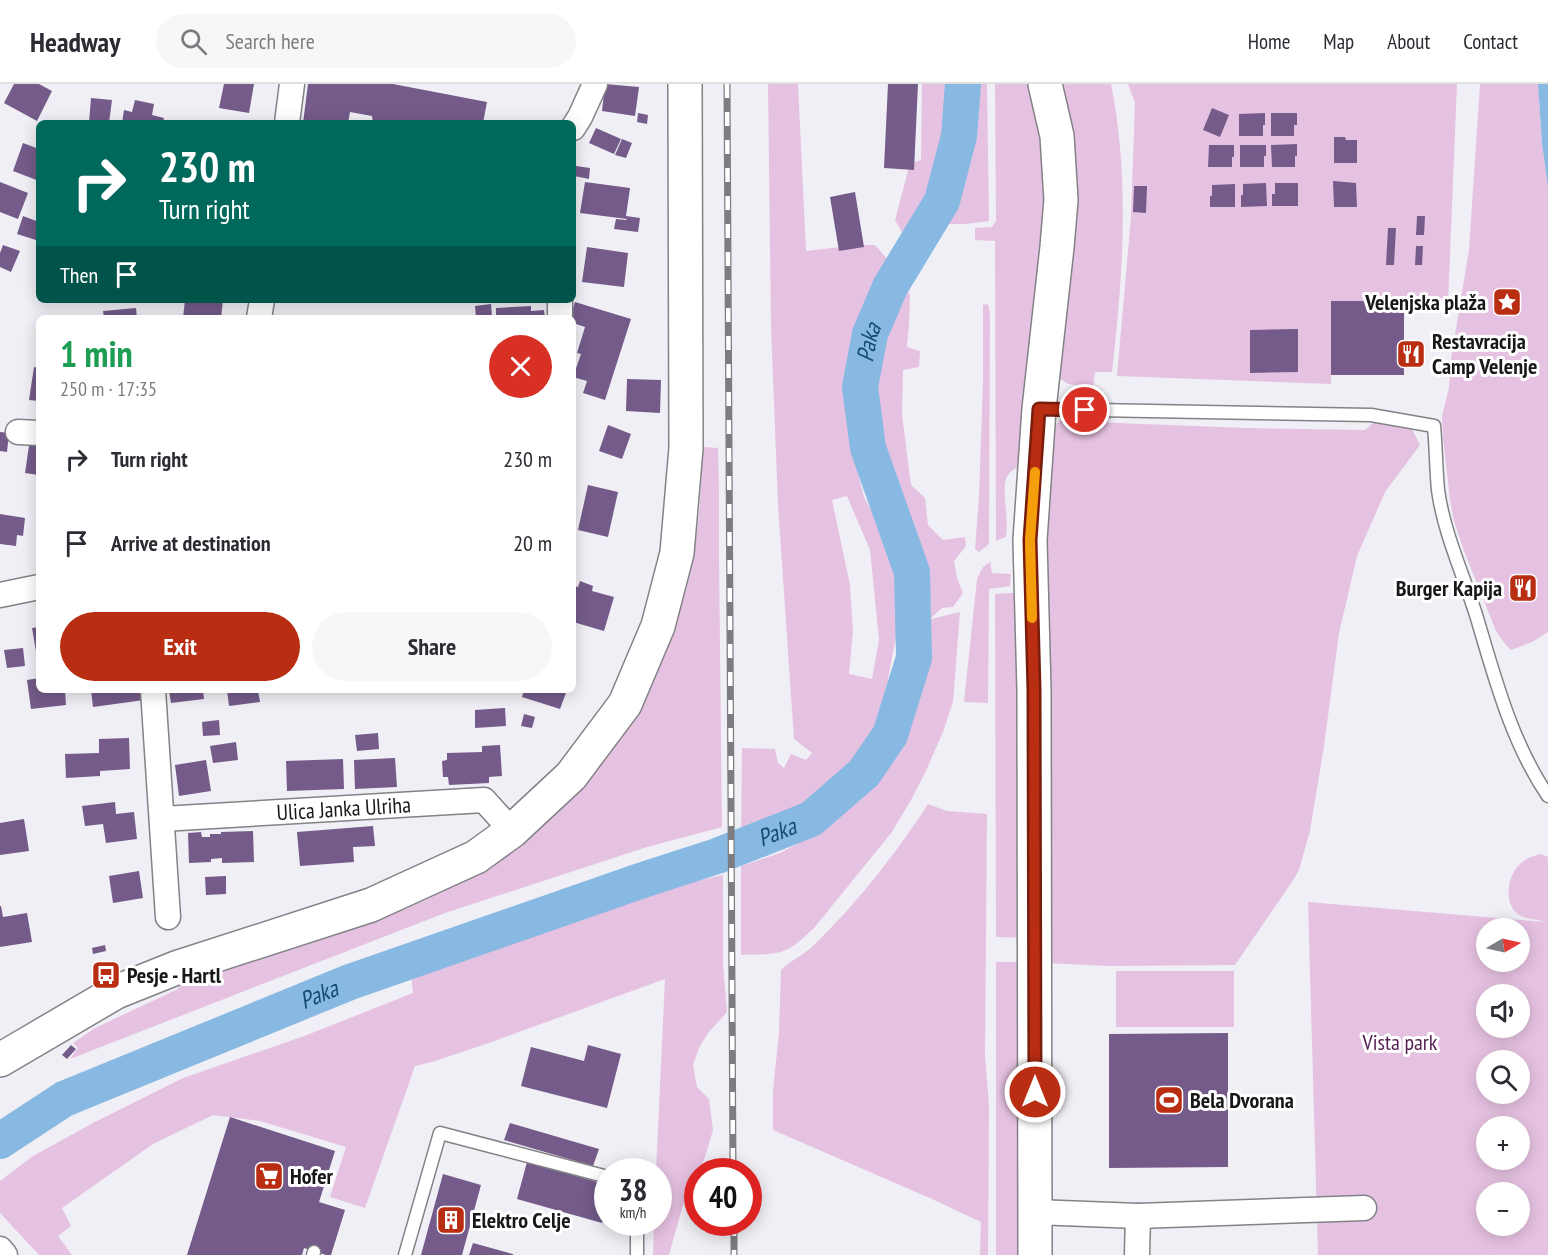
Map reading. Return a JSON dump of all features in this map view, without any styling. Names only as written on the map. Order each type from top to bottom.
[{"type":"main road","points":[[0,1060],[116,992],[176,968],[371,905],[476,857],[512,831],[571,776],[625,704],[658,626],[677,553],[686,448],[685,84]]},
{"type":"main road","points":[[1035,1255],[1034,690],[1030,540],[1039,409],[1061,200],[1057,136],[1045,84]]},
{"type":"street","points":[[287,120],[292,84]]},
{"type":"street","points":[[576,123],[595,84]]},
{"type":"street","points":[[0,595],[36,588]]},
{"type":"street","points":[[153,693],[168,916]]},
{"type":"street","name":"Ulica Janka Ulriha","points":[[162,819],[484,800],[512,831]]},
{"type":"street","points":[[1035,1212],[1138,1216],[1364,1208]]},
{"type":"street","points":[[1137,1255],[1138,1216]]},
{"type":"street","points":[[0,1250],[5,1255]]},
{"type":"lane","points":[[1039,409],[1371,415],[1434,426],[1438,491],[1445,520],[1510,721],[1534,776],[1548,796]]},
{"type":"lane","points":[[405,1255],[440,1133],[594,1173]]},
{"type":"lane","points":[[637,1236],[638,1255]]},
{"type":"green space","points":[[768,84],[798,84],[806,251],[875,245],[890,262],[855,339],[848,375],[852,448],[864,497],[880,527],[902,604],[888,679],[888,703],[879,728],[854,766],[826,792],[799,810],[741,837],[742,748],[775,749],[778,763],[784,768],[791,754],[806,760],[812,753],[794,739],[778,505],[771,327]],"holes":[[[847,496],[870,550],[879,640],[872,679],[849,674],[853,631],[850,585],[832,500]]]},
{"type":"green space","points":[[922,84],[949,84],[949,126],[942,163],[928,205],[905,238],[895,220],[910,163],[921,160]]},
{"type":"green space","points":[[974,84],[987,84],[989,221],[940,224],[950,209],[969,139]]},
{"type":"green space","points":[[995,84],[1032,84],[1047,180],[1024,463],[1007,476],[1006,537],[996,541],[995,241],[975,240],[975,228],[992,227],[996,221]]},
{"type":"green space","points":[[1058,84],[1111,84],[1117,120],[1123,192],[1119,300],[1112,372],[1095,372],[1093,387],[1068,384],[1059,378]]},
{"type":"green space","points":[[1128,84],[1457,84],[1448,303],[1331,317],[1331,384],[1117,376],[1131,217],[1135,103]]},
{"type":"green space","name":"Velenjska plaža","points":[[1480,84],[1538,84],[1548,188],[1548,632],[1532,642],[1511,650],[1496,631],[1454,521],[1443,438],[1442,416],[1449,388],[1451,359],[1469,250]]},
{"type":"green space","points":[[902,283],[910,295],[907,347],[920,351],[919,367],[903,370],[902,415],[911,485],[925,498],[928,525],[943,540],[965,537],[966,546],[954,561],[963,593],[953,607],[942,608],[931,618],[931,601],[926,572],[908,515],[884,467],[874,433],[870,388],[875,354],[882,329]]},
{"type":"green space","points":[[988,304],[990,315],[989,544],[979,552],[975,549],[983,382],[983,305]]},
{"type":"green space","points":[[1083,414],[1091,422],[1247,428],[1365,430],[1375,421],[1406,424],[1413,431],[1420,445],[1385,492],[1357,556],[1339,633],[1310,831],[1299,870],[1235,965],[1109,966],[1045,963],[1046,443],[1059,422],[1068,417]]},
{"type":"green space","points":[[703,447],[718,448],[722,827],[647,847],[445,913],[70,1059],[78,1048],[73,1043],[95,1028],[178,989],[180,985],[367,924],[432,897],[479,872],[570,800],[591,777],[628,725],[644,697],[671,638],[689,578],[695,546]]},
{"type":"green space","points":[[990,562],[992,573],[1011,574],[1010,586],[989,589],[988,703],[964,702],[977,579],[983,567]]},
{"type":"green space","points":[[1025,592],[1024,938],[996,937],[995,594]]},
{"type":"green space","points":[[960,612],[953,702],[925,773],[892,832],[814,928],[799,942],[777,953],[741,955],[741,866],[780,853],[817,833],[857,796],[891,755],[916,706],[924,670],[926,644],[923,621]]},
{"type":"green space","points":[[928,804],[947,811],[987,814],[985,1055],[989,1105],[988,1255],[980,1255],[981,1222],[773,1130],[773,1091],[779,1032],[781,970],[810,949],[846,912],[889,860]]},
{"type":"green space","name":"Vista park","points":[[1541,854],[1548,857],[1548,1255],[1318,1255],[1308,902],[1498,918],[1476,918],[1476,972],[1530,972],[1530,921],[1545,922],[1519,915],[1511,904],[1509,890],[1512,875],[1520,864]]},
{"type":"green space","points":[[723,875],[723,964],[727,1012],[708,1033],[693,1065],[697,1087],[709,1099],[713,1130],[705,1158],[684,1158],[684,1203],[669,1255],[653,1255],[654,1236],[672,1236],[672,1158],[657,1158],[665,979],[483,1045],[415,1066],[365,1208],[330,1197],[346,1147],[260,1121],[213,1115],[153,1144],[62,1208],[71,1226],[58,1236],[72,1255],[39,1255],[0,1213],[0,1181],[33,1156],[183,1078],[307,1035],[413,993],[411,972],[664,888]]},
{"type":"green space","points":[[996,962],[1026,962],[1023,1255],[996,1255]]},
{"type":"green space","points":[[1116,971],[1234,971],[1234,1027],[1116,1027]]},
{"type":"water","points":[[1538,84],[1548,84],[1548,188],[1542,143]]},
{"type":"building","points":[[14,84],[39,84],[52,91],[36,120],[4,103]]},
{"type":"building","points":[[224,84],[254,84],[249,113],[219,108]]},
{"type":"building","points":[[308,84],[393,84],[487,102],[484,120],[373,120],[372,116],[350,112],[349,120],[303,120]]},
{"type":"building","points":[[605,84],[639,87],[635,116],[602,111]]},
{"type":"building","points":[[888,84],[918,84],[914,170],[884,168]]},
{"type":"building","points":[[91,98],[112,100],[109,120],[89,120]]},
{"type":"building","points":[[135,100],[154,104],[152,115],[164,118],[164,120],[122,120],[124,110],[132,112]]},
{"type":"building","points":[[1212,108],[1229,115],[1220,137],[1203,130]]},
{"type":"building","points":[[638,113],[648,115],[647,124],[637,122]]},
{"type":"building","points":[[1265,113],[1263,136],[1239,136],[1239,114]]},
{"type":"building","points":[[1271,113],[1297,113],[1294,136],[1271,136]]},
{"type":"building","points":[[596,128],[621,139],[614,154],[589,143]]},
{"type":"building","points":[[1334,137],[1357,140],[1357,163],[1334,163]]},
{"type":"building","points":[[622,139],[632,143],[626,158],[615,155]]},
{"type":"building","points":[[23,143],[36,148],[36,180],[13,171]]},
{"type":"building","points":[[1297,144],[1295,167],[1272,167],[1271,145]]},
{"type":"building","points":[[1209,145],[1234,145],[1232,167],[1208,167]]},
{"type":"building","points":[[1240,145],[1266,145],[1264,167],[1240,167]]},
{"type":"building","points":[[576,166],[590,168],[589,179],[576,176]]},
{"type":"building","points":[[1333,181],[1356,183],[1357,207],[1334,207]]},
{"type":"building","points":[[0,182],[28,193],[18,219],[0,212]]},
{"type":"building","points":[[585,182],[630,188],[626,216],[640,218],[638,232],[614,229],[616,219],[627,219],[580,213]]},
{"type":"building","points":[[1266,183],[1267,206],[1241,207],[1243,184]]},
{"type":"building","points":[[1275,183],[1298,183],[1298,206],[1272,206]]},
{"type":"building","points":[[1235,184],[1235,207],[1210,207],[1212,185]]},
{"type":"building","points":[[1134,186],[1147,186],[1146,213],[1133,212]]},
{"type":"building","points":[[855,192],[864,247],[839,251],[830,197]]},
{"type":"building","points":[[23,216],[36,221],[36,240],[17,234]]},
{"type":"building","points":[[1417,216],[1425,216],[1424,235],[1416,235]]},
{"type":"building","points":[[1388,228],[1396,228],[1394,265],[1386,265]]},
{"type":"building","points":[[3,245],[20,251],[11,272],[0,267],[0,253]]},
{"type":"building","points":[[1416,246],[1423,246],[1422,265],[1415,265]]},
{"type":"building","points":[[587,247],[628,253],[624,287],[582,282]]},
{"type":"building","points":[[1331,301],[1404,301],[1404,375],[1331,375]]},
{"type":"building","points":[[576,302],[631,319],[605,400],[583,393],[587,381],[576,378],[576,368],[581,354],[577,353],[585,327],[576,324],[576,315],[571,315]]},
{"type":"building","points":[[185,303],[223,303],[221,315],[183,315]]},
{"type":"building","points":[[491,304],[492,315],[476,315],[475,306]]},
{"type":"building","points":[[531,306],[531,311],[544,310],[545,315],[496,315],[496,308]]},
{"type":"building","points":[[136,308],[137,315],[104,315],[103,311]]},
{"type":"building","points":[[1298,329],[1298,372],[1250,373],[1250,330]]},
{"type":"building","points":[[34,367],[36,367],[36,401],[29,400]]},
{"type":"building","points":[[627,379],[661,380],[660,413],[626,411]]},
{"type":"building","points":[[608,425],[631,434],[622,459],[599,451]]},
{"type":"building","points":[[0,432],[9,433],[7,452],[0,451]]},
{"type":"building","points":[[30,439],[36,440],[36,475],[25,473]]},
{"type":"building","points":[[588,485],[618,492],[608,537],[578,530]]},
{"type":"building","points":[[0,514],[25,518],[23,536],[17,535],[16,546],[0,544]]},
{"type":"building","points":[[580,581],[593,586],[592,591],[614,597],[604,631],[576,623],[576,587],[578,587]]},
{"type":"building","points":[[36,627],[36,651],[32,628]]},
{"type":"building","points":[[23,648],[25,666],[7,668],[4,650]]},
{"type":"building","points":[[36,678],[36,693],[65,693],[66,705],[31,709],[27,680]]},
{"type":"building","points":[[91,693],[143,693],[144,700],[93,707]]},
{"type":"building","points":[[169,693],[203,693],[204,699],[171,703]]},
{"type":"building","points":[[227,693],[258,693],[260,702],[229,706]]},
{"type":"building","points":[[523,693],[566,693],[560,709],[522,697]]},
{"type":"building","points":[[505,708],[506,726],[475,728],[475,710]]},
{"type":"building","points":[[524,714],[535,717],[532,728],[521,726]]},
{"type":"building","points":[[219,720],[220,735],[203,736],[202,722]]},
{"type":"building","points":[[378,733],[379,749],[357,751],[355,735]]},
{"type":"building","points":[[129,738],[130,769],[100,771],[100,776],[66,778],[65,754],[99,753],[99,739]]},
{"type":"building","points":[[236,742],[238,760],[213,763],[210,746]]},
{"type":"building","points":[[500,745],[502,776],[489,777],[489,783],[449,785],[448,777],[443,777],[442,761],[447,760],[447,753],[482,752],[482,746]]},
{"type":"building","points":[[395,758],[397,787],[355,789],[354,760]]},
{"type":"building","points":[[343,759],[344,789],[287,791],[286,761]]},
{"type":"building","points":[[206,760],[211,791],[179,796],[175,765]]},
{"type":"building","points":[[115,802],[116,814],[134,812],[137,839],[106,843],[103,824],[85,826],[82,806]]},
{"type":"building","points":[[24,819],[29,851],[0,855],[0,823]]},
{"type":"building","points":[[373,826],[375,846],[353,847],[354,862],[300,866],[297,832]]},
{"type":"building","points":[[253,831],[254,862],[222,863],[222,858],[211,859],[211,862],[189,863],[188,833],[201,832],[202,837],[210,837],[210,834],[221,834],[221,832]]},
{"type":"building","points":[[139,871],[143,898],[113,903],[109,876]]},
{"type":"building","points":[[226,876],[226,894],[206,895],[205,877]]},
{"type":"building","points":[[0,906],[3,917],[27,913],[32,942],[0,947]]},
{"type":"building","points":[[105,945],[106,951],[93,954],[92,948]]},
{"type":"building","name":"Bela Dvorana","points":[[1228,1033],[1228,1167],[1109,1168],[1109,1034]]},
{"type":"building","points":[[71,1045],[76,1049],[67,1059],[62,1055]]},
{"type":"building","points":[[588,1045],[621,1054],[607,1108],[521,1086],[531,1047],[584,1061]]},
{"type":"building","name":"Hofer","points":[[230,1117],[335,1151],[319,1202],[345,1210],[331,1255],[304,1248],[302,1255],[187,1255]]},
{"type":"building","points":[[510,1123],[599,1149],[593,1166],[504,1140]]},
{"type":"building","points":[[527,1162],[594,1181],[594,1221],[517,1199]]},
{"type":"building","name":"Elektro Celje","points":[[443,1174],[481,1185],[462,1255],[421,1255]]},
{"type":"building","points":[[473,1243],[513,1254],[513,1255],[469,1255]]},
{"type":"waterway","name":"Paka","points":[[0,1141],[64,1099],[350,982],[717,856],[811,819],[864,773],[890,735],[914,658],[912,572],[868,448],[860,387],[870,334],[890,287],[942,201],[959,136],[963,84]]},
{"type":"railway","points":[[727,84],[733,1158]]},
{"type":"railway","points":[[734,1236],[734,1255]]},
{"type":"slow traffic","points":[[1032,618],[1030,540],[1035,472]]},
{"type":"place","name":"Velenjska plaža","points":[[1507,302]]},
{"type":"place","name":"Restavracija Camp Velenje","points":[[1411,354]]},
{"type":"place","name":"Burger Kapija","points":[[1523,588]]},
{"type":"place","name":"Pesje - Hartl","points":[[106,975]]},
{"type":"place","name":"Bela Dvorana","points":[[1169,1100]]},
{"type":"place","name":"Hofer","points":[[269,1176]]},
{"type":"place","name":"Elektro Celje","points":[[451,1220]]},
{"type":"route","points":[[1035,1092],[1034,690],[1030,540],[1039,409],[1085,410]]}]
